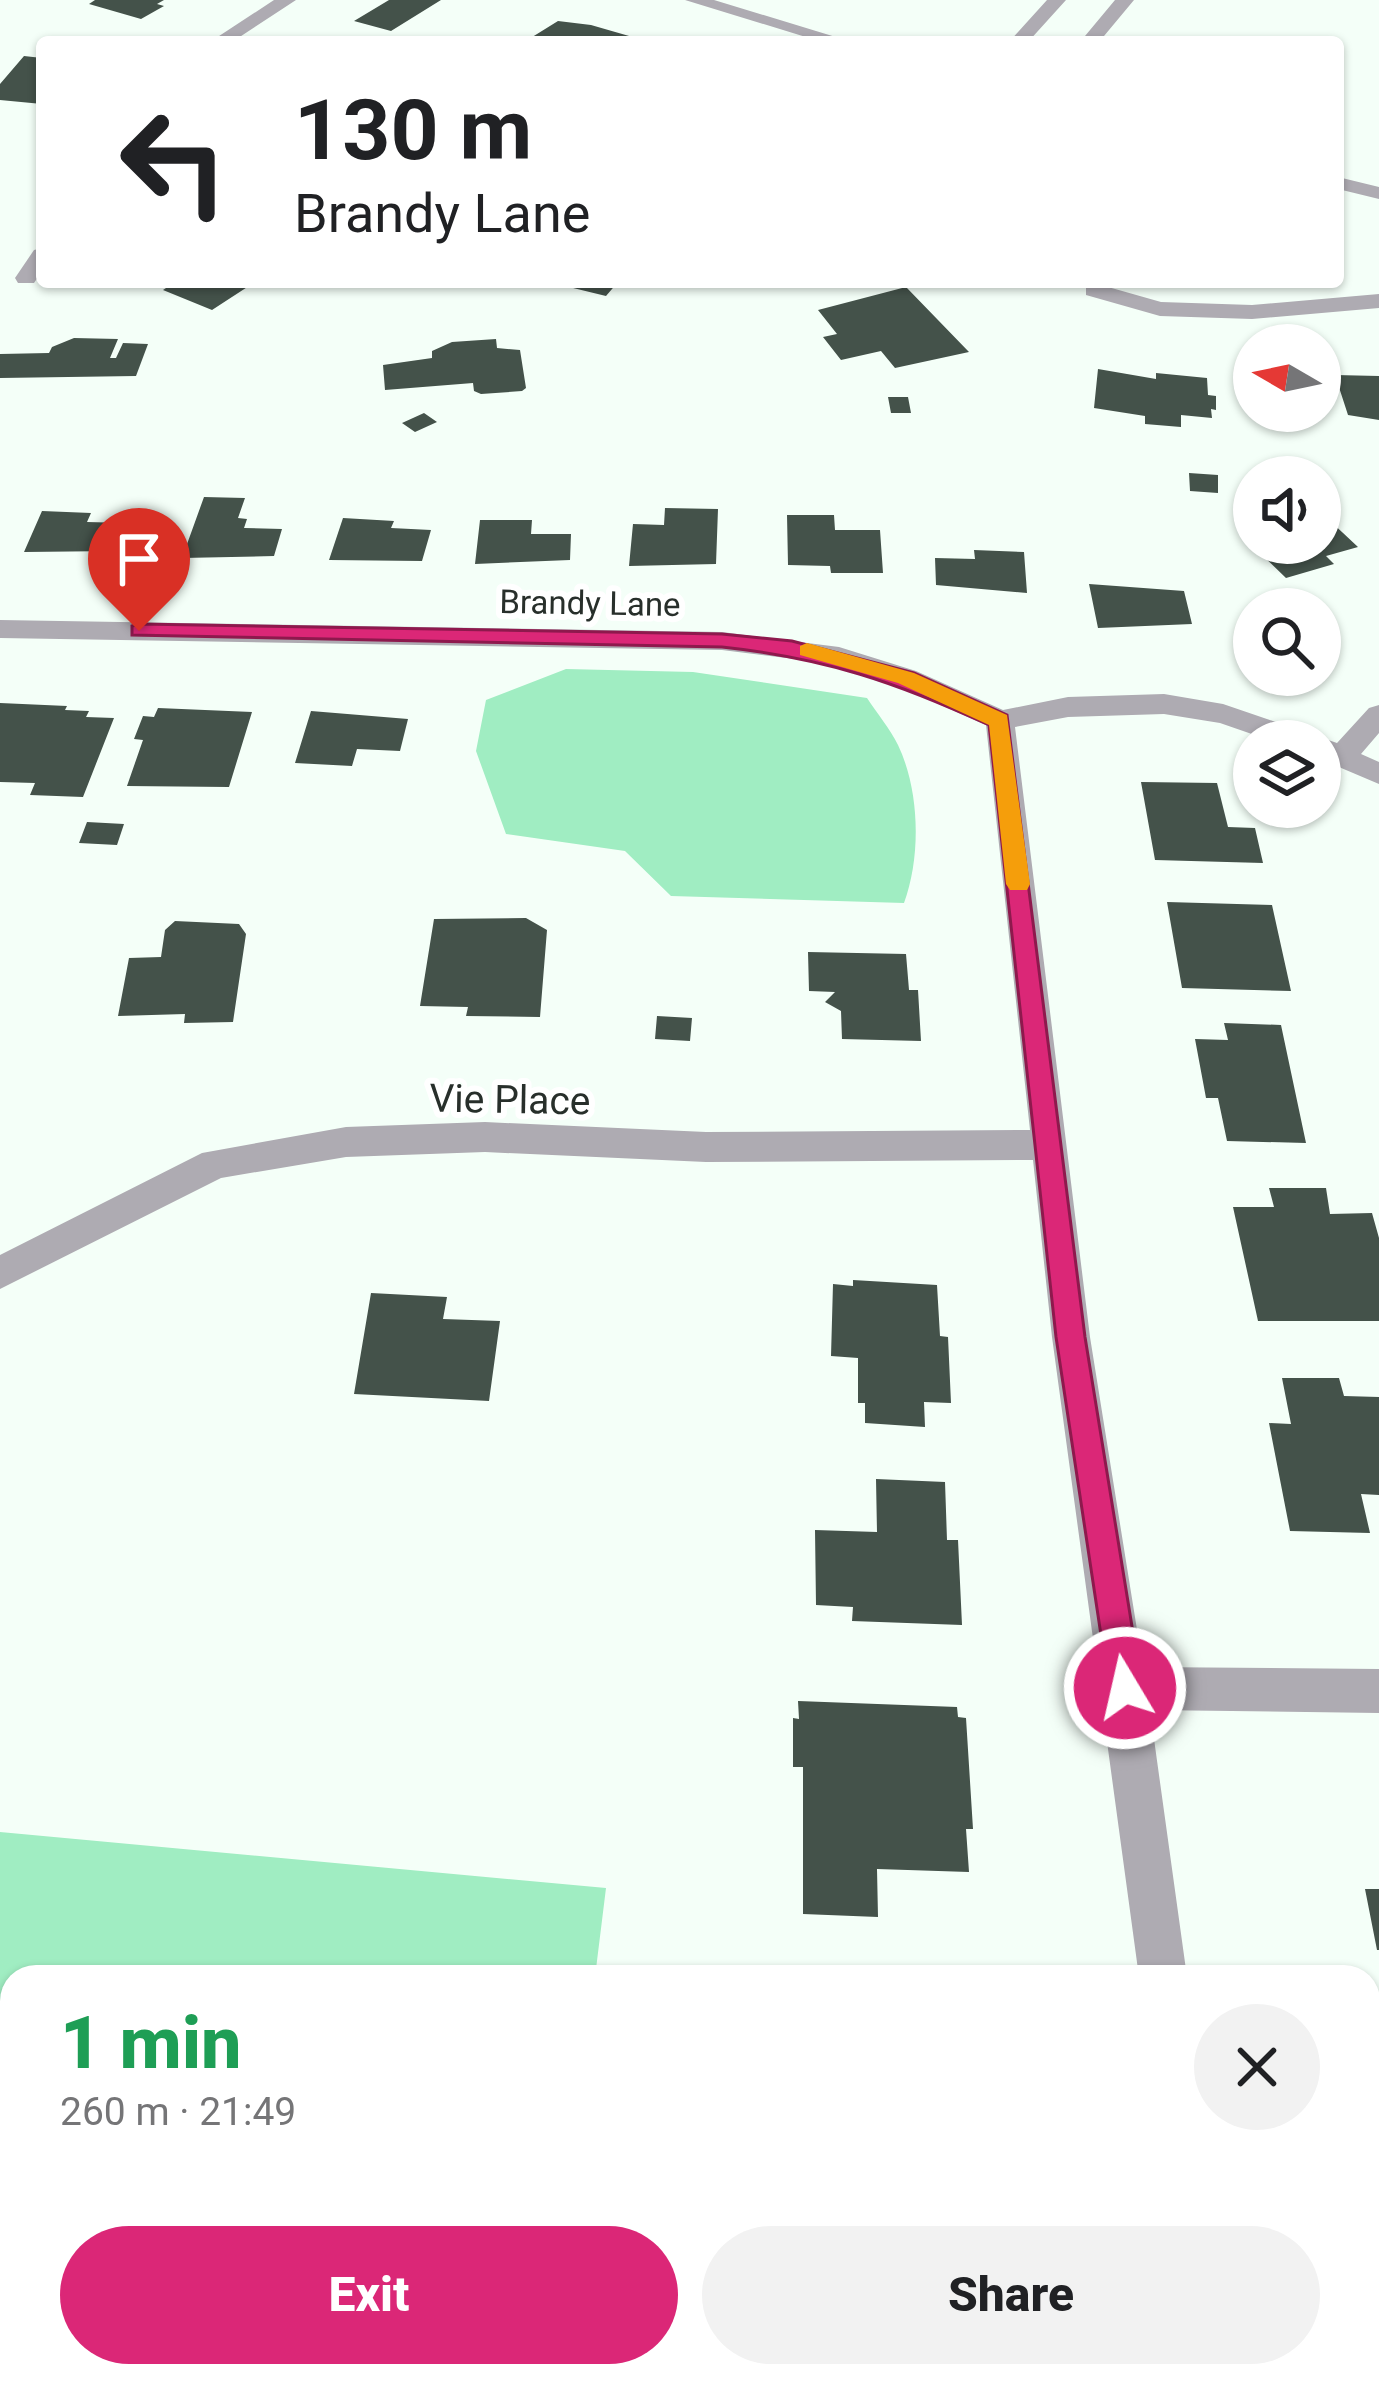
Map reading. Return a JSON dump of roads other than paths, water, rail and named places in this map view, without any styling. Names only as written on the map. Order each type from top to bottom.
[{"type":"street","points":[[228,36],[287,0]]},
{"type":"street","points":[[694,0],[822,36]]},
{"type":"street","points":[[1024,36],[1058,0]]},
{"type":"street","points":[[1094,36],[1125,0]]},
{"type":"street","points":[[1344,184],[1379,193]]},
{"type":"street","points":[[26,278],[36,264]]},
{"type":"street","points":[[1094,290],[1160,309],[1252,312],[1379,302]]},
{"type":"street","name":"Brandy Lane","points":[[0,629],[722,640],[829,654],[906,678],[1000,721]]},
{"type":"street","points":[[1161,1965],[1071,1337],[1000,721],[1068,706],[1164,704],[1241,720]]},
{"type":"street","points":[[1341,744],[1379,715]]},
{"type":"street","points":[[1341,755],[1379,774]]},
{"type":"street","name":"Vie Place","points":[[0,1273],[215,1163],[346,1142],[485,1137],[706,1147],[1047,1145]]},
{"type":"street","points":[[1125,1688],[1379,1691]]}]
